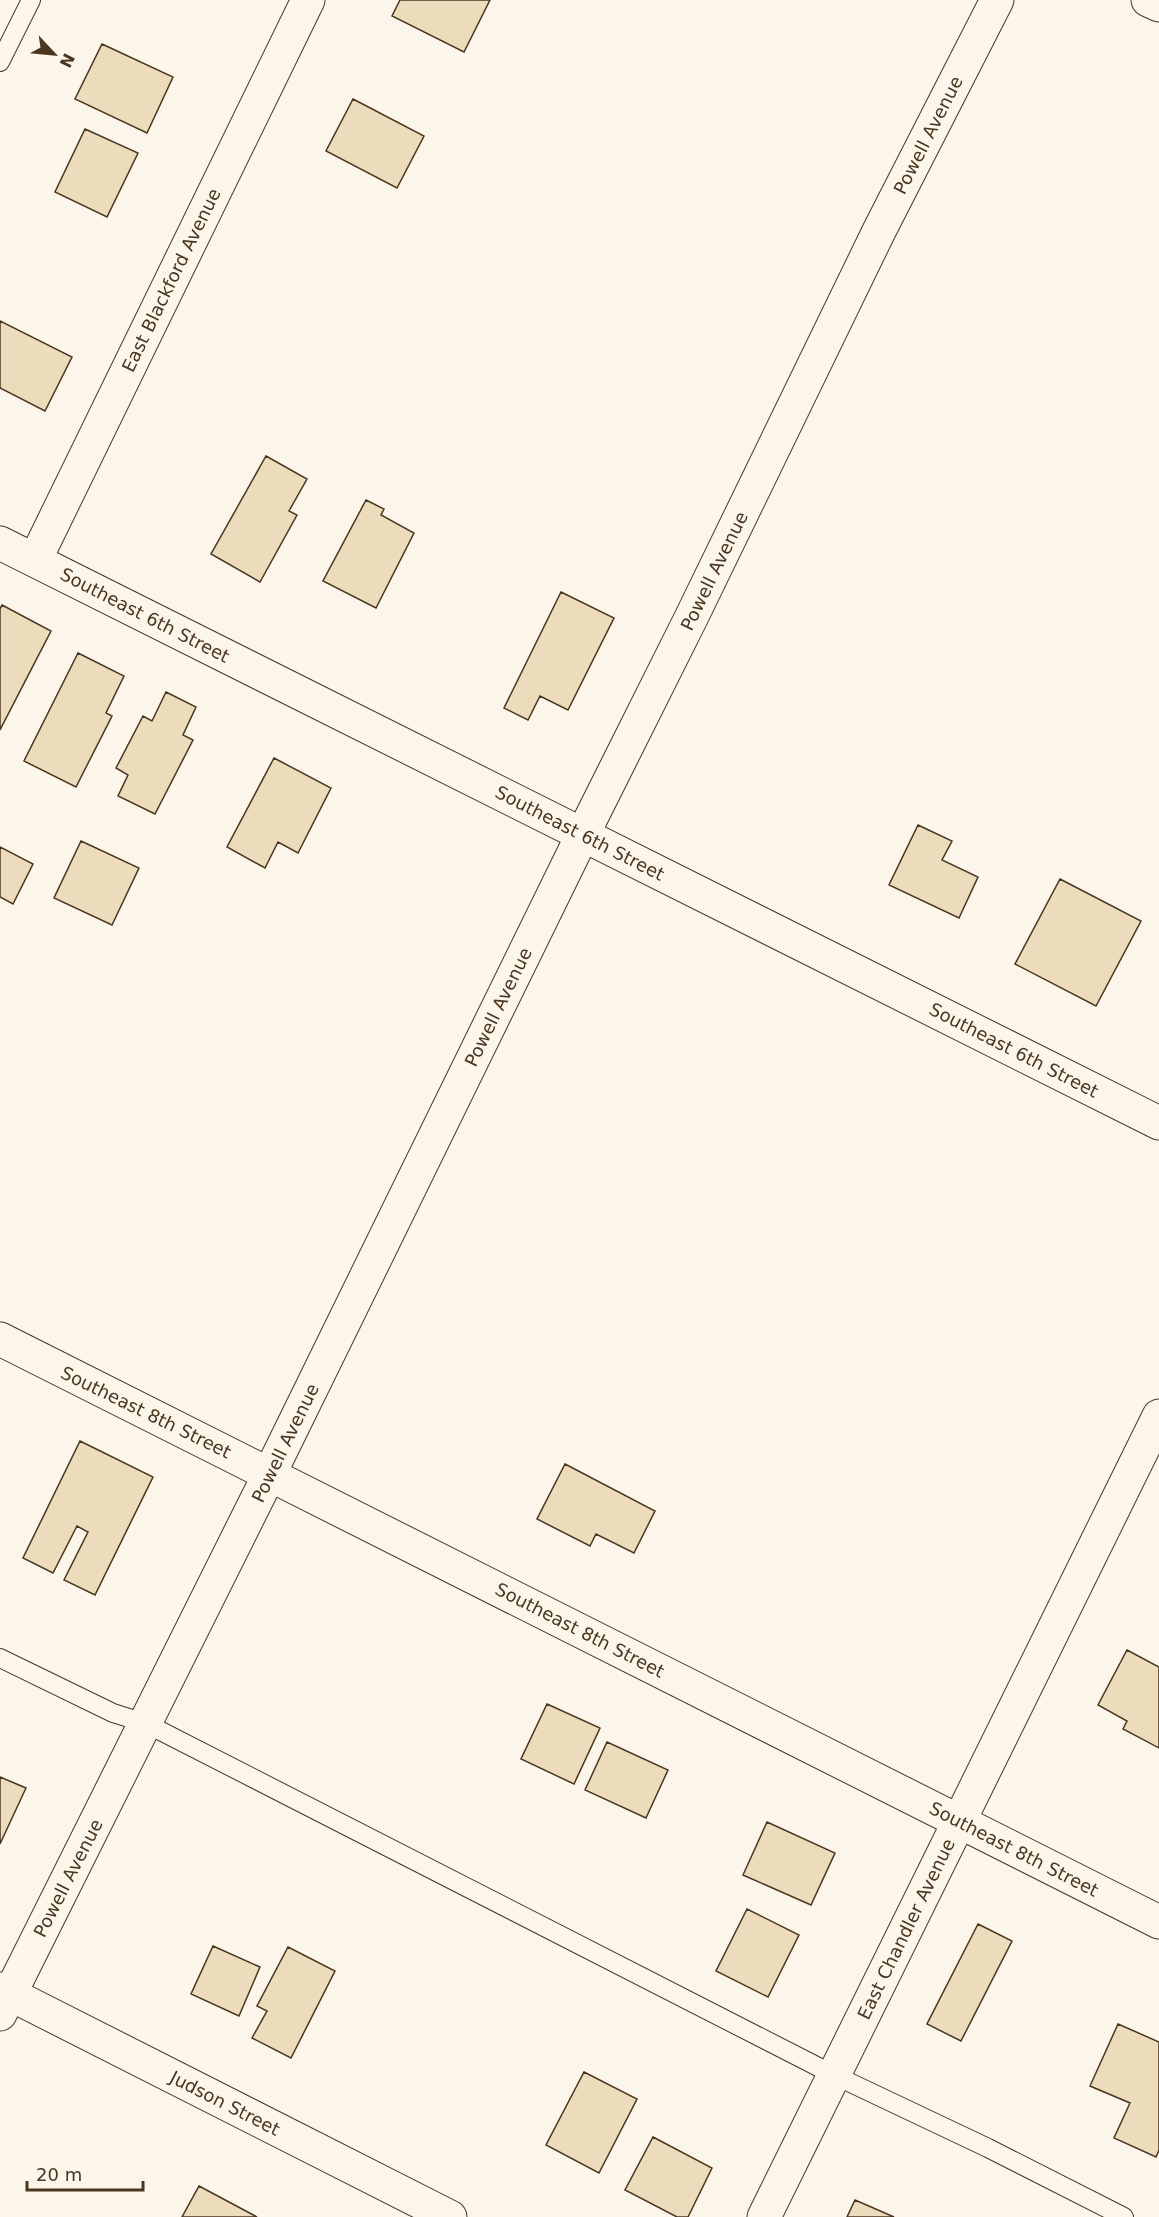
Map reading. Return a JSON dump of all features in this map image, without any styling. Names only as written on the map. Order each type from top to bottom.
[{"type":"street","name":"East Blackford Avenue","points":[[35,560],[308,0]]},
{"type":"street","name":"Powell Avenue","points":[[3,1999],[270,1473],[879,231],[997,0]]},
{"type":"street","points":[[1148,0],[1159,5]]},
{"type":"street","name":"Southeast 6th Street","points":[[0,543],[1159,1123]]},
{"type":"street","name":"Southeast 8th Street","points":[[0,1339],[1159,1922]]},
{"type":"street","name":"East Chandler Avenue","points":[[764,2217],[1159,1416]]},
{"type":"street","name":"Judson Street","points":[[3,1999],[450,2217]]},
{"type":"lane","points":[[0,62],[31,0]]},
{"type":"lane","points":[[0,1658],[113,1713],[145,1723],[834,2075],[988,2148],[1124,2217]]},
{"type":"building","points":[[400,0],[490,0],[464,52],[392,16]]},
{"type":"building","points":[[102,44],[173,77],[147,133],[75,99]]},
{"type":"building","points":[[353,99],[424,136],[397,188],[326,151]]},
{"type":"building","points":[[85,129],[138,153],[107,217],[55,192]]},
{"type":"building","points":[[0,321],[72,357],[45,411],[0,388]]},
{"type":"building","points":[[266,456],[307,479],[289,511],[297,515],[260,582],[211,554]]},
{"type":"building","points":[[366,500],[384,509],[381,515],[414,533],[376,608],[323,581]]},
{"type":"building","points":[[561,592],[614,618],[568,710],[540,696],[528,720],[504,708]]},
{"type":"building","points":[[2,605],[51,631],[0,730],[0,609]]},
{"type":"building","points":[[78,653],[124,676],[106,713],[112,716],[76,787],[24,761]]},
{"type":"building","points":[[166,692],[196,707],[183,735],[193,740],[155,814],[118,796],[128,775],[116,768],[143,716],[152,721]]},
{"type":"building","points":[[274,758],[331,788],[298,853],[278,842],[265,868],[227,847]]},
{"type":"building","points":[[918,825],[952,841],[942,860],[978,877],[959,918],[889,885]]},
{"type":"building","points":[[81,841],[139,868],[112,925],[54,898]]},
{"type":"building","points":[[0,847],[33,864],[13,904],[0,897]]},
{"type":"building","points":[[1060,879],[1141,921],[1096,1006],[1015,964]]},
{"type":"building","points":[[80,1441],[153,1477],[95,1595],[64,1580],[88,1532],[77,1526],[53,1573],[23,1558]]},
{"type":"building","points":[[565,1464],[655,1511],[634,1553],[596,1534],[590,1546],[537,1519]]},
{"type":"building","points":[[1127,1650],[1159,1667],[1159,1748],[1123,1729],[1127,1721],[1098,1705]]},
{"type":"building","points":[[547,1704],[600,1728],[574,1784],[521,1759]]},
{"type":"building","points":[[607,1742],[668,1770],[646,1818],[585,1790]]},
{"type":"building","points":[[0,1777],[26,1788],[0,1844]]},
{"type":"building","points":[[767,1822],[835,1853],[811,1905],[743,1875]]},
{"type":"building","points":[[747,1909],[799,1935],[768,1997],[716,1971]]},
{"type":"building","points":[[978,1924],[1012,1941],[961,2041],[927,2024]]},
{"type":"building","points":[[213,1946],[260,1967],[239,2016],[191,1994]]},
{"type":"building","points":[[288,1947],[335,1971],[291,2058],[252,2038],[267,2011],[257,2006]]},
{"type":"building","points":[[1118,2024],[1159,2042],[1159,2150],[1156,2157],[1114,2138],[1130,2103],[1090,2086]]},
{"type":"building","points":[[584,2072],[637,2099],[599,2173],[546,2145]]},
{"type":"building","points":[[653,2137],[712,2168],[688,2217],[677,2217],[625,2190]]},
{"type":"building","points":[[199,2186],[257,2217],[182,2217]]},
{"type":"building","points":[[855,2200],[894,2217],[847,2217]]}]
